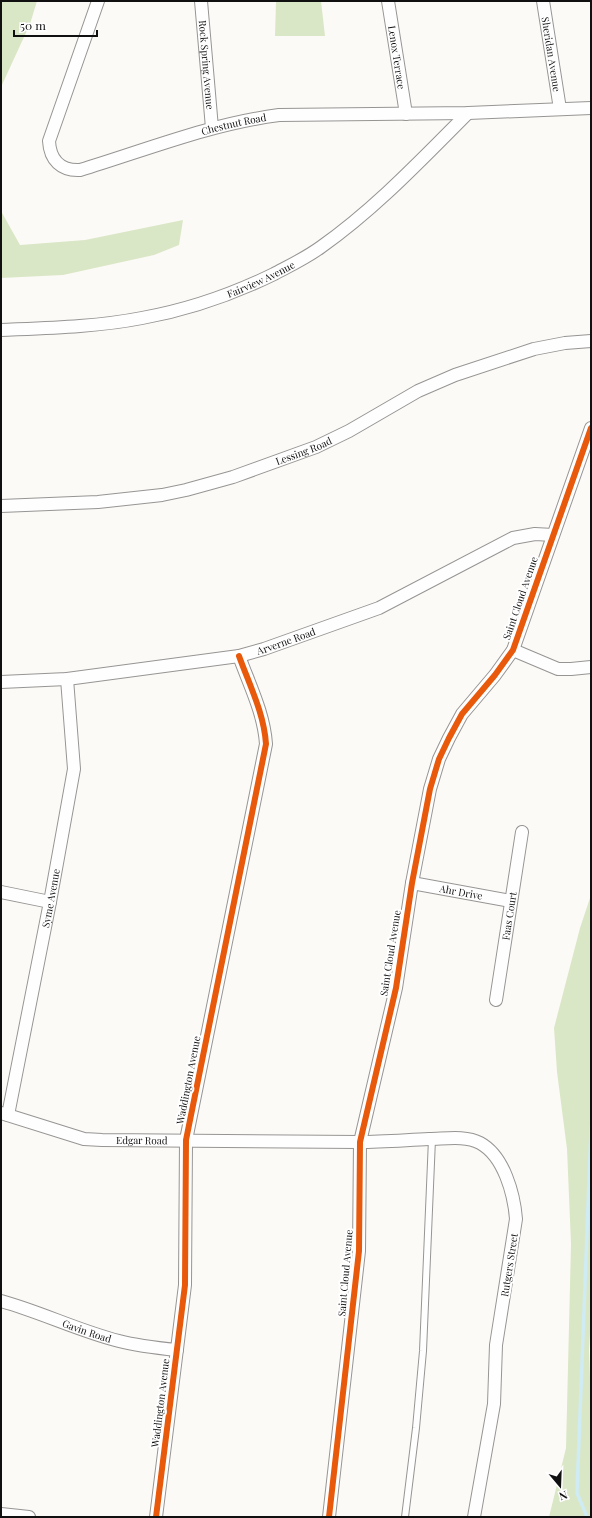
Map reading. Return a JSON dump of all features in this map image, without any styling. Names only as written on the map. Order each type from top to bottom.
[{"type":"street","name":"Chestnut Road","points":[[98,1],[49,141],[51,153],[57,164],[72,171],[80,170],[212,128],[257,118],[279,115],[468,113],[591,108]]},
{"type":"street","name":"Rock Spring Avenue","points":[[201,1],[212,128]]},
{"type":"street","name":"Lenox Terrace","points":[[388,1],[406,114]]},
{"type":"street","name":"Sheridan Avenue","points":[[543,1],[560,109]]},
{"type":"street","name":"Fairview Avenue","points":[[1,330],[82,326],[142,318],[175,311],[246,288],[320,248],[346,228],[386,195],[468,113]]},
{"type":"street","name":"Lessing Road","points":[[1,506],[98,502],[162,495],[233,477],[316,447],[349,431],[418,391],[455,375],[534,349],[565,343],[591,341]]},
{"type":"street","name":"Saint Cloud Avenue","points":[[329,1517],[359,1251],[360,1142],[396,988],[412,884],[430,789],[439,759],[462,714],[514,650],[591,428]]},
{"type":"street","name":"Arverne Road","points":[[1,682],[68,679],[239,656],[264,649],[379,608],[513,538],[535,534],[553,535]]},
{"type":"street","points":[[514,650],[558,669],[590,667]]},
{"type":"street","name":"Waddington Avenue","points":[[156,1517],[185,1285],[186,1140],[266,744],[265,731],[261,715],[239,656]]},
{"type":"street","name":"Syme Avenue","points":[[5,1114],[50,902],[74,769],[68,679]]},
{"type":"street","name":"Faas Court","points":[[496,1000],[510,901],[522,832]]},
{"type":"street","name":"Ahr Drive","points":[[412,884],[510,901]]},
{"type":"street","points":[[1,892],[50,902]]},
{"type":"street","name":"Edgar Road","points":[[5,1114],[84,1139],[360,1142]]},
{"type":"street","name":"Rutgers Street","points":[[360,1142],[471,1139],[481,1143],[499,1161],[515,1202],[516,1219],[496,1345],[494,1404],[474,1517]]},
{"type":"street","name":"Gavin Road","points":[[1,1301],[28,1308],[118,1341],[177,1350]]},
{"type":"street","points":[[1,1514],[29,1517]]},
{"type":"lane","points":[[405,1517],[416,1428],[423,1351],[432,1139]]},
{"type":"green space","points":[[1,1],[37,1],[30,24],[1,87]]},
{"type":"green space","points":[[276,1],[321,1],[325,36],[275,36]]},
{"type":"green space","points":[[1,211],[20,245],[85,240],[183,220],[179,245],[154,255],[63,275],[1,278]]},
{"type":"green space","points":[[591,895],[591,1316],[589,1350],[591,1406],[591,1517],[549,1517],[566,1448],[571,1244],[567,1149],[557,1072],[554,1028],[580,928]]},
{"type":"waterway","points":[[587,1517],[577,1493],[591,1128]]},
{"type":"cycle path","points":[[329,1517],[359,1251],[360,1142],[396,988],[412,883],[430,789],[439,759],[462,714],[495,675],[513,650],[591,428]]},
{"type":"cycle path","points":[[156,1517],[185,1285],[186,1140],[266,744],[265,732],[256,699],[239,656]]}]
